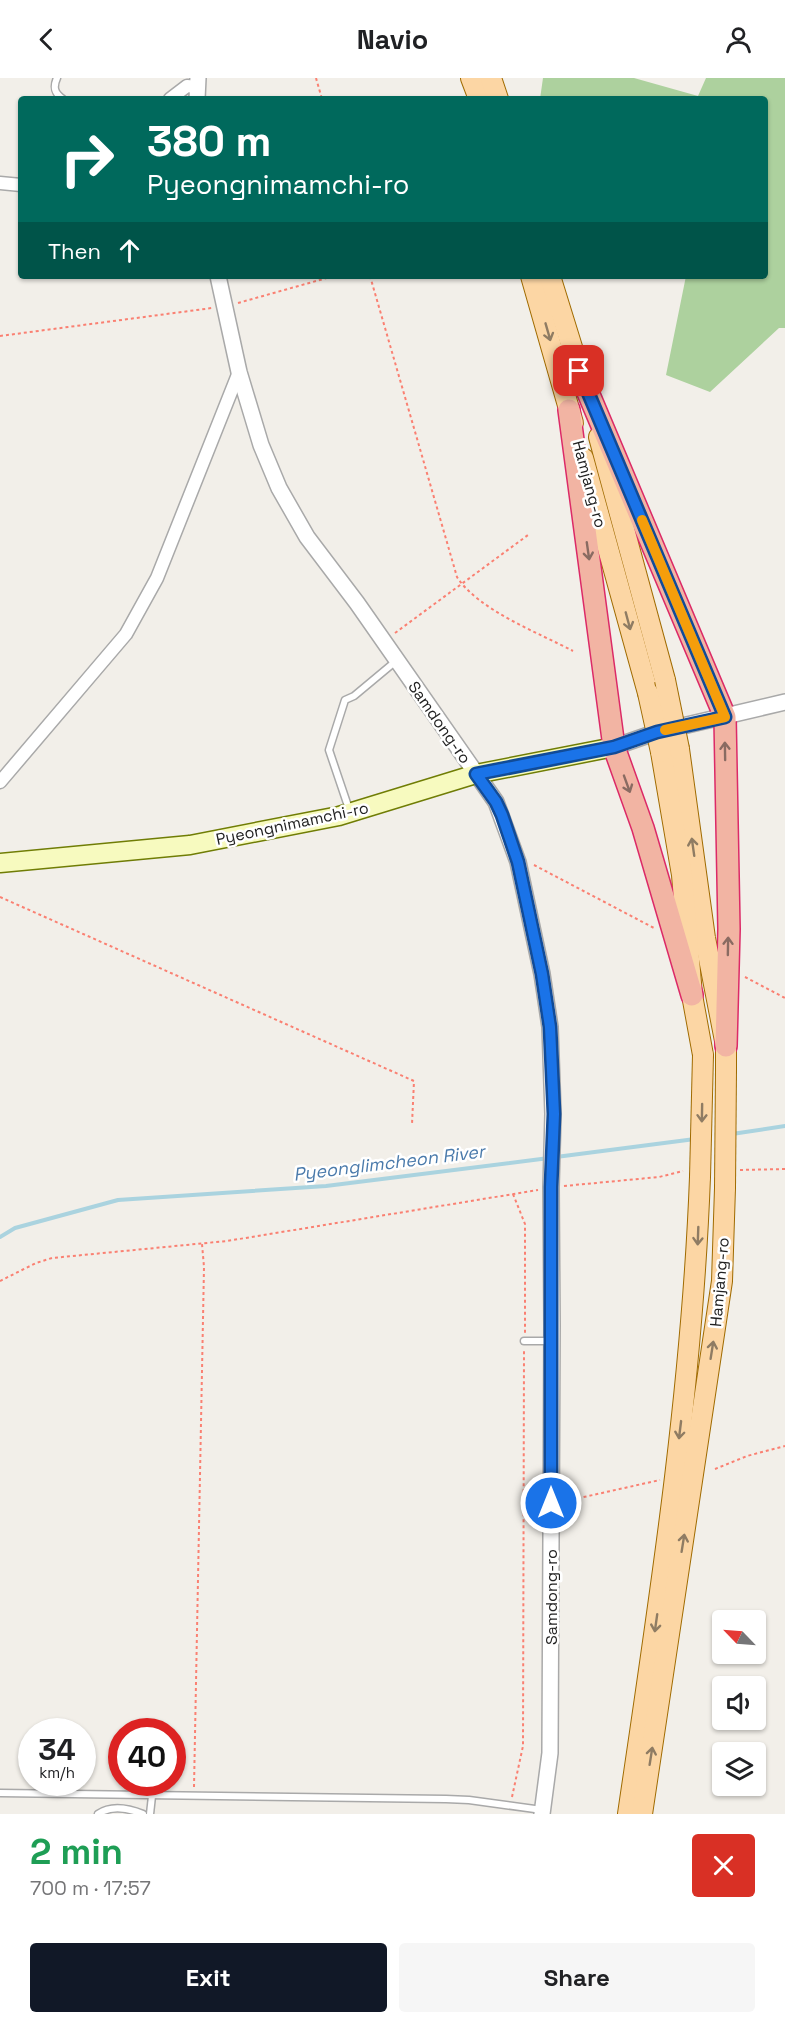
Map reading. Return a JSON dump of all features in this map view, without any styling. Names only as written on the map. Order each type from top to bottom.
[{"type":"highway","points":[[579,371],[725,717],[729,929],[726,1046]]},
{"type":"highway","points":[[569,410],[614,747],[643,828],[692,995]]},
{"type":"main road","points":[[471,78],[478,96]]},
{"type":"main road","points":[[491,78],[497,96]]},
{"type":"main road","name":"Hamjang-ro","points":[[532,279],[648,693],[670,750],[726,1046],[722,1281],[642,1814]]},
{"type":"main road","name":"Hamjang-ro","points":[[551,279],[579,371],[665,680],[692,995],[703,1054],[695,1174],[697,1269],[689,1355],[659,1602],[628,1814]]},
{"type":"main road","name":"Pyeongnimamchi-ro","points":[[2,862],[190,844],[350,812],[476,774],[614,747]]},
{"type":"street","points":[[174,96],[188,86],[197,88]]},
{"type":"street","points":[[0,183],[18,185]]},
{"type":"street","name":"Samdong-ro","points":[[219,279],[239,372],[261,445],[279,488],[307,537],[496,802],[518,862],[542,974],[550,1027],[554,1114],[551,1184],[550,1753],[543,1812]]},
{"type":"street","points":[[0,782],[126,634],[158,578],[239,372]]},
{"type":"street","points":[[614,747],[657,732],[785,702]]},
{"type":"lane","points":[[57,78],[54,85],[55,91],[60,96]]},
{"type":"lane","points":[[350,812],[329,750],[345,700],[354,696],[397,661]]},
{"type":"lane","points":[[524,1341],[552,1341]]},
{"type":"lane","points":[[0,1793],[108,1795]]},
{"type":"lane","points":[[150,1814],[152,1796],[446,1799],[510,1805],[543,1812]]},
{"type":"lane","points":[[98,1814],[112,1808],[133,1810],[143,1814]]},
{"type":"path","points":[[316,78],[321,96]]},
{"type":"path","points":[[0,336],[225,307],[323,279]]},
{"type":"path","points":[[371,279],[453,566],[462,584],[471,594],[494,610],[573,651]]},
{"type":"path","points":[[383,642],[528,535]]},
{"type":"path","points":[[518,862],[532,864],[659,931]]},
{"type":"path","points":[[0,897],[414,1081],[412,1124]]},
{"type":"path","points":[[744,976],[785,998]]},
{"type":"path","points":[[738,1170],[785,1169]]},
{"type":"path","points":[[0,1281],[36,1263],[52,1258],[202,1244],[513,1194],[551,1184],[644,1179],[678,1171],[695,1174]]},
{"type":"path","points":[[510,1805],[523,1746],[525,1224],[513,1194]]},
{"type":"path","points":[[194,1797],[204,1267],[202,1244]]},
{"type":"path","points":[[715,1469],[747,1456],[785,1446]]},
{"type":"path","points":[[551,1503],[663,1479]]},
{"type":"green space","points":[[543,78],[634,78],[698,96],[540,96]]},
{"type":"green space","points":[[706,78],[785,78],[785,328],[779,328],[710,392],[666,375],[685,279],[768,279],[768,96],[698,96]]},
{"type":"waterway","name":"Pyeonglimcheon River","points":[[732,1134],[785,1126]]},
{"type":"waterway","name":"Pyeonglimcheon River","points":[[556,1157],[695,1139]]},
{"type":"waterway","name":"Pyeonglimcheon River","points":[[0,1237],[15,1228],[118,1200],[326,1186],[549,1158]]},
{"type":"slow traffic","points":[[642,520],[725,717],[665,730]]},
{"type":"route","points":[[551,1503],[551,1187],[554,1114],[550,1027],[542,974],[518,862],[496,802],[476,774],[614,747],[657,732],[725,717],[579,371]]}]
